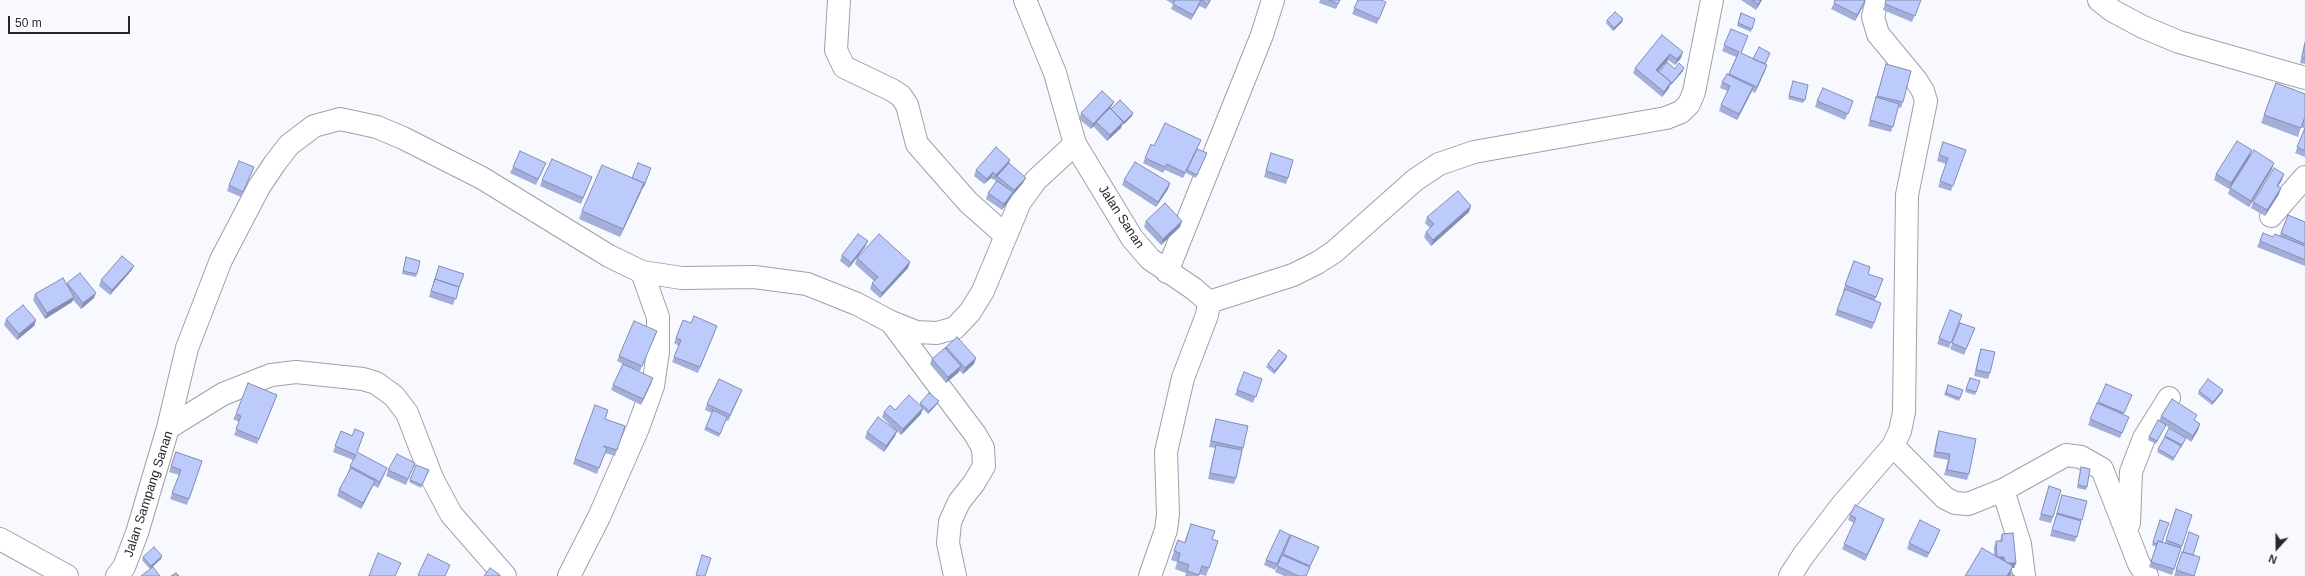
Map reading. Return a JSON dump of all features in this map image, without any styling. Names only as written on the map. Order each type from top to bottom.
[{"type":"street","points":[[839,0],[836,50],[844,67],[892,90],[901,96],[907,105],[917,144],[968,202],[1005,235]]},
{"type":"street","name":"Jalan Sanan","points":[[1025,0],[1055,73],[1075,144],[1132,238],[1150,260],[1194,289],[1209,302]]},
{"type":"street","points":[[1167,272],[1262,35],[1273,0]]},
{"type":"street","points":[[1150,576],[1166,530],[1168,514],[1166,452],[1183,378],[1207,315],[1209,302],[1293,275],[1317,263],[1334,252],[1415,180],[1439,164],[1474,152],[1666,118],[1682,112],[1689,104],[1694,92],[1712,0]]},
{"type":"street","points":[[1790,576],[1842,504],[1893,446],[1900,431],[1904,412],[1907,195],[1926,101],[1923,91],[1916,80],[1878,34],[1873,17],[1877,0]]},
{"type":"street","points":[[2099,0],[2113,11],[2143,27],[2179,42],[2305,78]]},
{"type":"street","points":[[168,428],[187,348],[221,260],[259,187],[275,163],[289,145],[314,126],[340,119],[377,127],[403,138],[482,178],[609,256],[642,272],[682,278],[754,277],[801,282],[857,304],[891,322],[916,332],[937,334],[955,328],[962,322],[983,291],[1020,202],[1036,180],[1075,144]]},
{"type":"street","points":[[2271,216],[2305,177]]},
{"type":"street","points":[[569,576],[599,517],[653,386],[658,352],[658,317],[642,272]]},
{"type":"street","points":[[891,322],[975,434],[983,448],[984,466],[974,483],[959,502],[950,522],[948,544],[955,576]]},
{"type":"street","name":"Jalan Sampang Sanan","points":[[116,576],[124,567],[137,533],[168,428],[223,394],[271,375],[296,372],[363,379],[376,383],[394,396],[407,413],[432,478],[451,514],[505,576]]},
{"type":"street","points":[[2129,541],[2128,498],[2131,472],[2144,438],[2169,398]]},
{"type":"street","points":[[1893,446],[1944,498],[1955,503],[1968,504],[2003,490],[2066,456],[2081,457],[2102,469],[2129,541],[2139,564],[2148,576]]},
{"type":"street","points":[[2003,490],[2020,544],[2024,576]]},
{"type":"street","points":[[0,539],[67,576]]},
{"type":"building","points":[[1175,0],[1201,0],[1193,15],[1173,4]]},
{"type":"building","points":[[1201,0],[1210,0],[1208,4]]},
{"type":"building","points":[[1329,0],[1340,0],[1338,4]]},
{"type":"building","points":[[1358,0],[1381,0],[1386,2],[1379,19],[1354,8]]},
{"type":"building","points":[[1752,0],[1761,0],[1758,4]]},
{"type":"building","points":[[1835,0],[1865,1],[1857,15],[1834,3]]},
{"type":"building","points":[[1886,0],[1921,0],[1915,16],[1885,4]]},
{"type":"building","points":[[1615,12],[1623,19],[1614,28],[1607,20]]},
{"type":"building","points":[[1741,13],[1755,19],[1752,29],[1738,23]]},
{"type":"building","points":[[1731,29],[1748,36],[1741,53],[1767,65],[1757,87],[1729,74],[1739,52],[1724,45]]},
{"type":"building","points":[[1662,35],[1683,52],[1677,59],[1670,54],[1656,70],[1671,82],[1664,92],[1635,68]]},
{"type":"building","points":[[2305,43],[2305,58],[2302,57]]},
{"type":"building","points":[[1759,47],[1770,53],[1765,64],[1753,59]]},
{"type":"building","points":[[1667,62],[1675,69],[1679,63],[1684,68],[1672,83],[1659,72]]},
{"type":"building","points":[[1886,64],[1911,71],[1903,102],[1877,96]]},
{"type":"building","points":[[1727,74],[1753,87],[1739,114],[1721,105],[1730,86],[1722,82]]},
{"type":"building","points":[[1793,81],[1808,85],[1805,100],[1789,96]]},
{"type":"building","points":[[2276,83],[2305,94],[2305,119],[2301,128],[2264,115]]},
{"type":"building","points":[[1823,88],[1853,101],[1848,114],[1817,101]]},
{"type":"building","points":[[1102,91],[1114,102],[1093,124],[1081,113]]},
{"type":"building","points":[[1876,97],[1899,104],[1893,127],[1870,120]]},
{"type":"building","points":[[1120,100],[1133,113],[1124,122],[1111,109]]},
{"type":"building","points":[[1110,108],[1123,122],[1110,135],[1096,122]]},
{"type":"building","points":[[1165,123],[1201,140],[1185,173],[1167,164],[1165,167],[1145,158],[1151,144],[1154,146]]},
{"type":"building","points":[[2305,128],[2305,151],[2297,147]]},
{"type":"building","points":[[2237,141],[2252,150],[2231,183],[2216,174]]},
{"type":"building","points":[[1943,142],[1966,150],[1953,186],[1940,181],[1948,158],[1939,155]]},
{"type":"building","points":[[996,147],[1010,160],[996,175],[993,172],[987,179],[976,170]]},
{"type":"building","points":[[1197,149],[1207,153],[1197,175],[1187,170]]},
{"type":"building","points":[[2254,150],[2274,163],[2251,201],[2230,188]]},
{"type":"building","points":[[520,151],[546,163],[538,179],[513,167]]},
{"type":"building","points":[[1271,153],[1293,160],[1288,178],[1266,171]]},
{"type":"building","points":[[552,159],[592,177],[583,198],[542,180]]},
{"type":"building","points":[[239,161],[254,167],[243,192],[229,185]]},
{"type":"building","points":[[1135,162],[1170,183],[1158,202],[1124,180]]},
{"type":"building","points":[[638,163],[651,168],[644,186],[644,183],[632,178]]},
{"type":"building","points":[[1009,163],[1026,178],[1014,190],[997,176]]},
{"type":"building","points":[[602,165],[644,183],[623,229],[582,211]]},
{"type":"building","points":[[2274,168],[2284,174],[2277,186],[2281,188],[2267,210],[2253,202]]},
{"type":"building","points":[[997,181],[1013,192],[1004,204],[988,193]]},
{"type":"building","points":[[1458,191],[1471,206],[1433,240],[1426,232],[1434,224],[1427,217]]},
{"type":"building","points":[[1165,203],[1182,221],[1163,239],[1146,221]]},
{"type":"building","points":[[2288,215],[2305,222],[2305,244],[2281,233]]},
{"type":"building","points":[[2263,233],[2273,237],[2275,234],[2305,246],[2305,260],[2260,241]]},
{"type":"building","points":[[858,234],[868,241],[851,263],[842,255]]},
{"type":"building","points":[[879,234],[910,262],[882,293],[872,283],[878,277],[857,258]]},
{"type":"building","points":[[122,256],[134,266],[112,290],[101,280]]},
{"type":"building","points":[[406,257],[420,261],[417,274],[403,271]]},
{"type":"building","points":[[1854,261],[1870,267],[1868,274],[1883,279],[1876,297],[1845,285]]},
{"type":"building","points":[[439,266],[464,274],[459,287],[435,279],[434,282]]},
{"type":"building","points":[[80,273],[96,293],[83,303],[67,283]]},
{"type":"building","points":[[63,278],[74,297],[47,313],[35,294]]},
{"type":"building","points":[[435,279],[459,287],[456,299],[431,291]]},
{"type":"building","points":[[1845,289],[1881,303],[1874,323],[1837,310]]},
{"type":"building","points":[[23,305],[36,320],[19,334],[6,319]]},
{"type":"building","points":[[1950,310],[1962,315],[1951,343],[1939,338]]},
{"type":"building","points":[[694,316],[717,326],[700,367],[674,357],[681,340],[676,338],[683,320],[691,323]]},
{"type":"building","points":[[634,321],[657,331],[642,366],[619,356]]},
{"type":"building","points":[[1960,323],[1975,328],[1966,349],[1952,343]]},
{"type":"building","points":[[957,337],[976,358],[965,368],[946,347]]},
{"type":"building","points":[[945,348],[961,366],[948,377],[932,359]]},
{"type":"building","points":[[1981,349],[1995,352],[1990,373],[1976,370]]},
{"type":"building","points":[[1279,350],[1287,356],[1275,371],[1268,364]]},
{"type":"building","points":[[623,364],[653,378],[643,399],[613,385]]},
{"type":"building","points":[[1244,372],[1262,379],[1256,397],[1237,390]]},
{"type":"building","points":[[1970,378],[1980,381],[1976,392],[1966,389]]},
{"type":"building","points":[[719,379],[742,390],[730,415],[707,404]]},
{"type":"building","points":[[2208,379],[2223,390],[2213,402],[2199,391]]},
{"type":"building","points":[[248,383],[277,395],[259,439],[236,429],[241,416],[236,414]]},
{"type":"building","points":[[2106,384],[2132,395],[2124,413],[2098,402]]},
{"type":"building","points":[[1948,385],[1963,390],[1960,398],[1946,393]]},
{"type":"building","points":[[929,393],[939,401],[929,411],[920,403]]},
{"type":"building","points":[[909,395],[923,408],[903,429],[884,412],[890,405],[895,410]]},
{"type":"building","points":[[2172,399],[2197,415],[2194,420],[2200,424],[2193,436],[2161,416]]},
{"type":"building","points":[[2097,403],[2129,417],[2122,433],[2090,419]]},
{"type":"building","points":[[595,405],[608,410],[605,419],[625,426],[617,450],[603,446],[607,448],[599,468],[575,459]]},
{"type":"building","points":[[713,410],[727,417],[720,434],[706,427]]},
{"type":"building","points":[[878,417],[897,431],[886,446],[867,432]]},
{"type":"building","points":[[1216,419],[1248,426],[1243,448],[1211,441]]},
{"type":"building","points":[[2158,420],[2166,425],[2157,441],[2149,437]]},
{"type":"building","points":[[2169,428],[2186,438],[2182,445],[2165,436]]},
{"type":"building","points":[[355,429],[364,433],[357,452],[387,468],[380,482],[350,466],[356,455],[335,446],[341,431],[352,436]]},
{"type":"building","points":[[1939,431],[1976,439],[1969,474],[1947,470],[1950,454],[1935,452]]},
{"type":"building","points":[[2165,437],[2181,446],[2174,458],[2158,449]]},
{"type":"building","points":[[1216,445],[1242,450],[1236,478],[1210,473]]},
{"type":"building","points":[[176,452],[202,461],[189,499],[172,493],[181,470],[171,466]]},
{"type":"building","points":[[397,454],[415,463],[408,479],[388,470]]},
{"type":"building","points":[[416,465],[429,470],[422,485],[410,480]]},
{"type":"building","points":[[2081,467],[2090,469],[2087,487],[2078,485]]},
{"type":"building","points":[[351,468],[375,481],[363,503],[339,490]]},
{"type":"building","points":[[2049,486],[2061,490],[2053,517],[2041,514]]},
{"type":"building","points":[[2062,495],[2087,501],[2082,520],[2057,513]]},
{"type":"building","points":[[1855,505],[1884,519],[1867,555],[1844,544],[1856,518],[1850,515]]},
{"type":"building","points":[[2176,509],[2192,515],[2182,546],[2166,540]]},
{"type":"building","points":[[2057,514],[2081,521],[2077,537],[2052,530]]},
{"type":"building","points":[[1920,520],[1940,530],[1929,553],[1909,543]]},
{"type":"building","points":[[2160,520],[2169,523],[2162,542],[2158,541],[2157,544],[2153,542]]},
{"type":"building","points":[[1191,524],[1215,531],[1212,539],[1218,541],[1209,568],[1202,566],[1199,575],[1187,571],[1189,565],[1178,561],[1180,553],[1174,551],[1178,540],[1185,543]]},
{"type":"building","points":[[1280,530],[1290,535],[1277,564],[1266,560]]},
{"type":"building","points":[[2189,532],[2199,536],[2193,555],[2183,552]]},
{"type":"building","points":[[2013,533],[2016,563],[2008,563],[2005,561],[2004,557],[1997,557],[1996,541],[2002,541],[2002,534]]},
{"type":"building","points":[[1291,535],[1319,547],[1310,566],[1283,554]]},
{"type":"building","points":[[2158,541],[2181,548],[2174,569],[2151,562]]},
{"type":"building","points":[[154,547],[162,556],[151,566],[143,557]]},
{"type":"building","points":[[1982,548],[2013,566],[2007,576],[1965,576]]},
{"type":"building","points":[[2182,552],[2200,557],[2194,576],[2176,570]]},
{"type":"building","points":[[378,553],[401,563],[395,576],[369,576]]},
{"type":"building","points":[[428,554],[450,565],[445,576],[418,575]]},
{"type":"building","points":[[702,555],[711,558],[705,576],[699,576],[696,575]]},
{"type":"building","points":[[1282,555],[1310,567],[1306,576],[1298,576],[1277,566]]},
{"type":"building","points":[[153,567],[160,576],[141,576]]},
{"type":"building","points":[[490,568],[500,575],[500,576],[484,576]]},
{"type":"building","points":[[176,573],[179,576],[171,576]]}]
